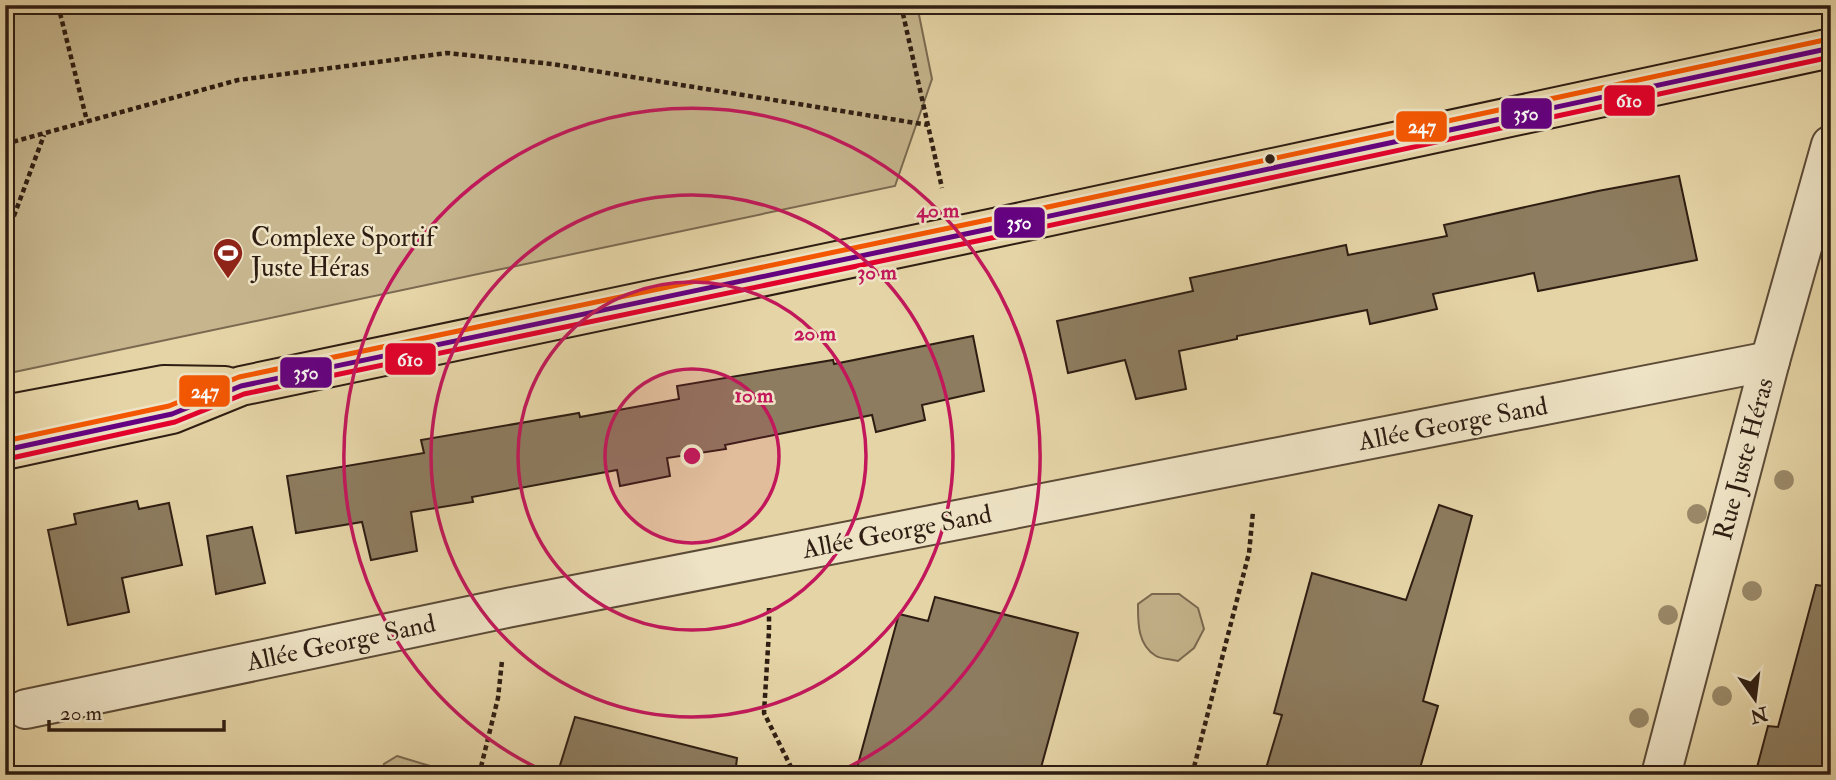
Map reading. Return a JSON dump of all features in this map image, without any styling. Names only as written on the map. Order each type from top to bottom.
[{"type":"main road","points":[[5,450],[172,414],[241,386],[1831,48]]},
{"type":"main road","points":[[5,415],[164,385],[241,386]]},
{"type":"street","name":"Rue Juste Héras","points":[[1661,775],[1769,361],[1831,145]]},
{"type":"street","name":"Allée George Sand","points":[[26,709],[507,608],[1769,361]]},
{"type":"path","points":[[58,5],[87,121]]},
{"type":"path","points":[[901,5],[953,236]]},
{"type":"path","points":[[5,144],[238,80],[447,53],[552,64],[928,125]]},
{"type":"path","points":[[5,240],[44,135]]},
{"type":"path","points":[[1192,775],[1249,553],[1257,462]]},
{"type":"path","points":[[767,557],[769,631],[764,713],[795,775]]},
{"type":"path","points":[[479,775],[498,698],[507,608]]},
{"type":"shaded area","name":"Complexe Sportif Juste Héras","points":[[5,5],[917,5],[932,79],[895,186],[5,374]]},
{"type":"shaded area","points":[[1152,594],[1179,594],[1198,608],[1204,629],[1194,648],[1178,661],[1156,656],[1145,646],[1142,639],[1138,604]]},
{"type":"shaded area","points":[[397,756],[430,766],[439,775],[381,775],[384,764]]},
{"type":"building","points":[[1679,176],[1697,260],[1538,291],[1534,273],[1433,294],[1437,309],[1370,324],[1367,310],[1237,336],[1237,339],[1179,351],[1186,389],[1136,399],[1125,360],[1068,373],[1057,321],[1193,291],[1190,278],[1346,245],[1348,255],[1447,236],[1444,225]]},
{"type":"building","points":[[973,336],[984,391],[922,405],[925,420],[876,432],[872,415],[725,445],[726,449],[667,458],[670,476],[620,486],[617,470],[472,497],[473,502],[411,512],[417,551],[371,560],[362,522],[296,533],[287,476],[424,453],[421,440],[579,413],[580,417],[679,399],[677,386],[833,360],[834,364]]},
{"type":"building","points":[[137,501],[139,509],[169,503],[182,565],[122,578],[129,612],[68,625],[48,530],[76,524],[74,514]]},
{"type":"building","points":[[1439,505],[1472,516],[1423,701],[1438,706],[1418,775],[1264,775],[1282,715],[1274,713],[1312,573],[1406,600]]},
{"type":"building","points":[[252,527],[265,583],[216,594],[207,536]]},
{"type":"building","points":[[1816,585],[1831,587],[1831,775],[1755,775],[1768,726],[1778,727]]},
{"type":"building","points":[[935,597],[1078,633],[1039,775],[855,775],[899,614],[928,621]]},
{"type":"building","points":[[575,717],[737,758],[735,775],[557,775]]},
{"type":"transit line","name":"247","points":[[5,441],[169,406],[239,377],[1829,39]]},
{"type":"transit line","name":"350","points":[[5,450],[172,414],[241,386],[1831,48]]},
{"type":"transit line","name":"610","points":[[7,459],[175,422],[244,394],[996,237],[1831,57]]},
{"type":"place","name":"Complexe Sportif Juste Héras","points":[[228,280]]}]
